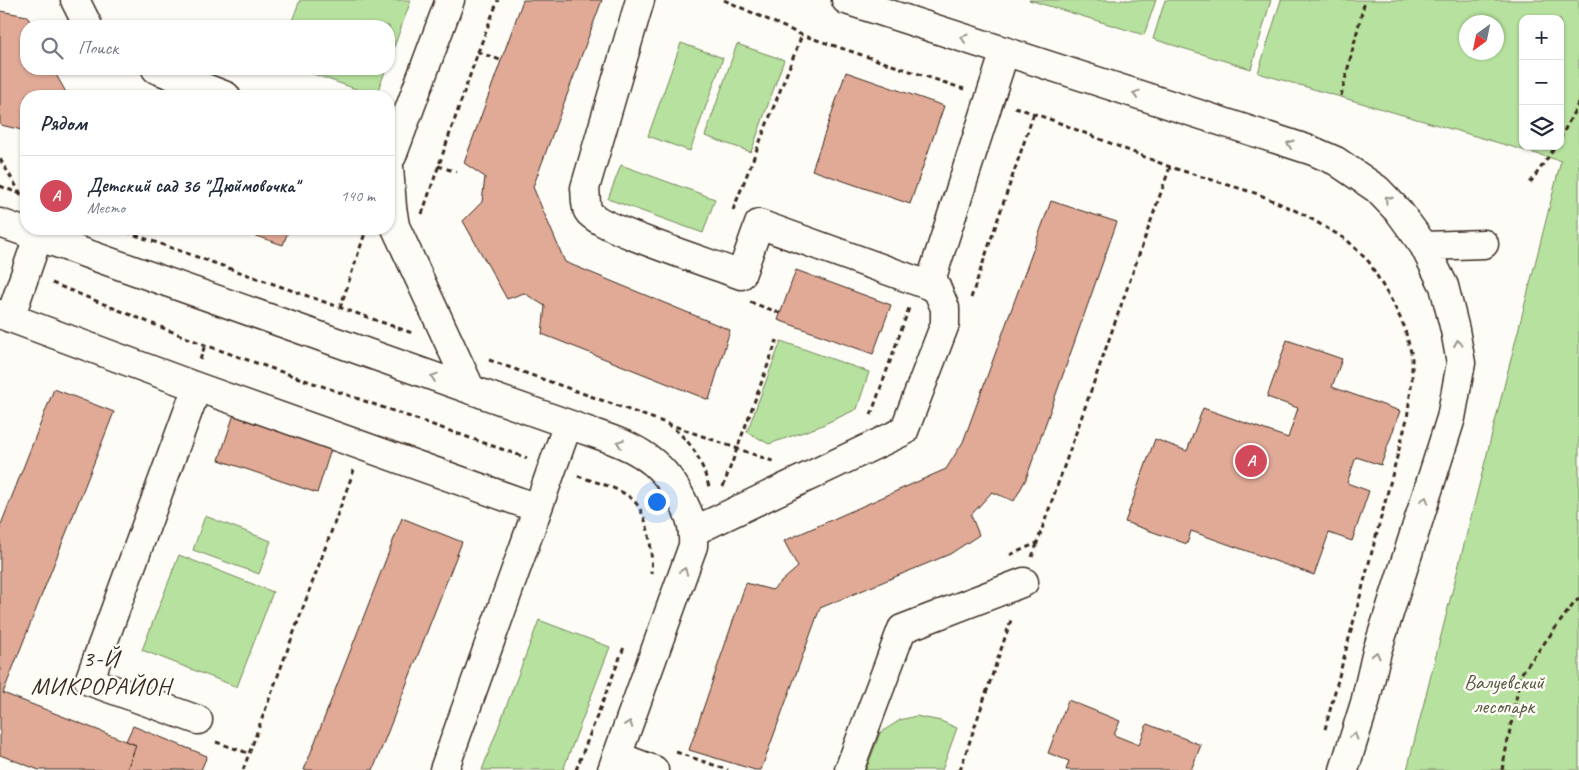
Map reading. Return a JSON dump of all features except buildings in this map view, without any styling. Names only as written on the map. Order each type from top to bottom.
[{"type":"street","points":[[75,0],[85,20]]},
{"type":"street","points":[[395,148],[450,0]]},
{"type":"street","points":[[640,0],[585,188],[589,212],[596,220],[624,234],[638,249],[710,275],[741,275],[759,224],[927,285],[945,308],[945,324],[904,431],[694,531]]},
{"type":"street","points":[[846,0],[1313,151],[1336,161],[1377,189],[1388,199],[1424,246],[1444,286],[1461,362],[1451,418],[1377,651],[1344,770]]},
{"type":"street","points":[[927,285],[932,277],[1005,51]]},
{"type":"street","points":[[172,75],[210,90]]},
{"type":"street","points":[[0,223],[20,230]]},
{"type":"street","points":[[395,226],[471,390]]},
{"type":"street","points":[[33,235],[568,424],[627,446],[657,464],[674,483],[689,513],[694,531],[693,546],[615,763],[662,760]]},
{"type":"street","points":[[38,237],[26,273],[5,316],[197,387],[537,508]]},
{"type":"street","points":[[1424,246],[1484,244]]},
{"type":"street","points":[[197,387],[88,681],[198,720]]},
{"type":"street","points":[[444,770],[568,424]]},
{"type":"street","points":[[848,770],[902,629],[1024,582]]},
{"type":"path","points":[[420,220],[498,0]]},
{"type":"path","points":[[724,0],[802,35],[1052,120],[1170,167],[1258,194],[1303,214],[1347,240],[1369,262],[1404,326],[1412,356],[1412,380],[1407,419],[1322,742]]},
{"type":"path","points":[[1341,96],[1365,0]]},
{"type":"path","points":[[730,218],[802,35]]},
{"type":"path","points":[[478,52],[500,60]]},
{"type":"path","points":[[1564,132],[1579,102]]},
{"type":"path","points":[[1530,183],[1553,150]]},
{"type":"path","points":[[0,159],[20,192]]},
{"type":"path","points":[[438,166],[457,172]]},
{"type":"path","points":[[960,770],[1037,543],[1170,167]]},
{"type":"path","points":[[0,186],[20,194]]},
{"type":"path","points":[[135,235],[779,463]]},
{"type":"path","points":[[340,308],[365,235]]},
{"type":"path","points":[[26,273],[205,345],[528,459]]},
{"type":"path","points":[[710,275],[780,313]]},
{"type":"path","points":[[871,416],[927,285]]},
{"type":"path","points":[[737,447],[778,340]]},
{"type":"path","points":[[662,421],[683,437],[697,453],[704,468],[711,492]]},
{"type":"path","points":[[243,770],[363,446]]},
{"type":"path","points":[[619,491],[634,500],[645,519],[652,563],[651,580]]},
{"type":"path","points":[[1002,558],[1037,543]]},
{"type":"path","points":[[1502,770],[1521,674],[1574,602],[1579,599]]},
{"type":"path","points":[[576,770],[626,643]]},
{"type":"path","points":[[662,760],[728,770]]},
{"type":"green space","points":[[300,0],[411,0],[395,44],[395,20],[292,20]]},
{"type":"green space","points":[[1029,0],[1156,0],[1144,35]]},
{"type":"green space","points":[[1165,0],[1271,0],[1251,69],[1153,39]]},
{"type":"green space","name":"Валуевский лесопарк","points":[[1281,0],[1579,0],[1579,770],[1407,770],[1561,161],[1523,150],[1564,150],[1564,15],[1519,15],[1519,149],[1258,73]]},
{"type":"green space","points":[[681,43],[723,58],[690,151],[648,136]]},
{"type":"green space","points":[[737,44],[784,60],[751,152],[705,136]]},
{"type":"green space","points":[[316,75],[384,75],[378,90],[359,90]]},
{"type":"green space","points":[[621,165],[715,199],[703,233],[608,199]]},
{"type":"green space","points":[[781,341],[869,372],[857,409],[818,427],[769,444],[747,432]]},
{"type":"green space","points":[[205,516],[271,541],[259,574],[193,550]]},
{"type":"green space","points":[[179,555],[273,592],[237,687],[142,650]]},
{"type":"green space","points":[[539,620],[610,647],[563,770],[482,770]]},
{"type":"green space","points":[[916,716],[941,721],[957,728],[942,770],[866,770],[880,733],[900,720]]},
{"type":"place","name":"Детский сад 36 \"Дюймовочка\"","points":[[1251,461]]},
{"type":"district","name":"3-Й МИКРОРАЙОН","points":[[101,672]]}]
